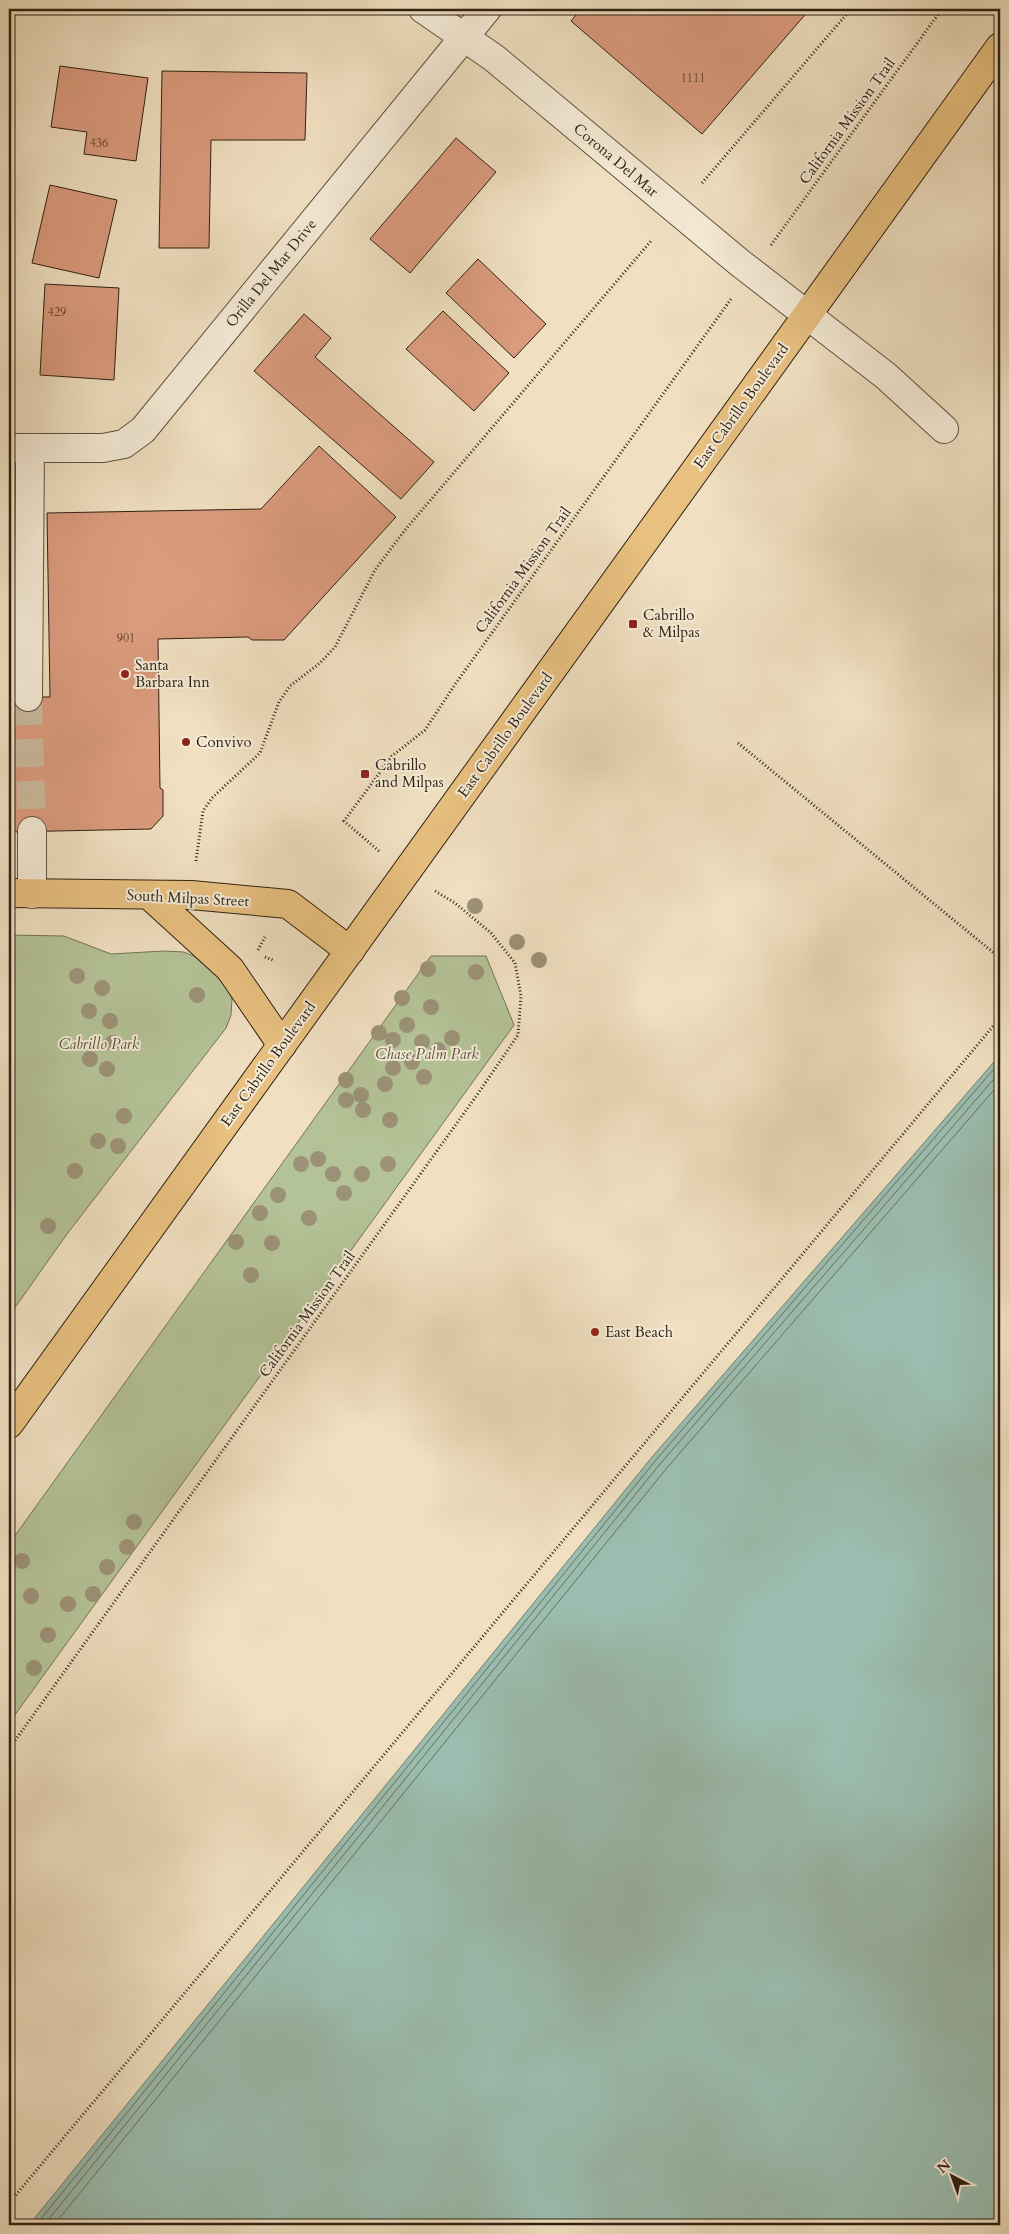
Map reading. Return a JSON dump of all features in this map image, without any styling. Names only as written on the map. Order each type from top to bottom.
[{"type":"main road","name":"East Cabrillo Boulevard","points":[[9,1424],[1000,47]]},
{"type":"main road","name":"South Milpas Street","points":[[20,894],[191,895],[288,904],[350,951]]},
{"type":"main road","points":[[149,895],[230,969],[282,1045]]},
{"type":"street","name":"Corona Del Mar","points":[[423,9],[465,36],[740,263],[886,376],[944,429]]},
{"type":"street","name":"Orilla Del Mar Drive","points":[[19,448],[103,448],[124,444],[143,430],[487,9]]},
{"type":"street","points":[[19,448],[28,697]]},
{"type":"street","points":[[20,894],[32,831]]},
{"type":"path","points":[[702,183],[851,9]]},
{"type":"path","name":"California Mission Trail","points":[[770,247],[942,9]]},
{"type":"path","points":[[199,841],[203,811],[212,798],[260,753],[279,702],[290,686],[320,663],[335,647],[375,570],[405,530],[651,241]]},
{"type":"path","name":"California Mission Trail","points":[[363,839],[344,821],[392,756],[425,730],[456,683],[728,303]]},
{"type":"path","points":[[738,743],[1000,958]]},
{"type":"path","name":"California Mission Trail","points":[[9,1749],[472,1103],[518,1035],[521,996],[516,963],[491,933],[455,903],[438,893]]},
{"type":"path","points":[[255,954],[265,937]]},
{"type":"path","points":[[9,2203],[1000,1018]]},
{"type":"green space","name":"Cabrillo Park","points":[[9,935],[64,936],[111,954],[164,951],[184,952],[210,963],[224,976],[232,999],[231,1015],[226,1028],[67,1234],[9,1316]]},
{"type":"green space","name":"Chase Palm Park","points":[[431,956],[486,956],[514,1025],[9,1723],[9,1544]]},
{"type":"water","points":[[1000,1055],[1000,2225],[29,2225],[652,1457]]},
{"type":"building","points":[[581,9],[810,9],[702,134],[571,21]]},
{"type":"building","points":[[60,66],[148,78],[136,161],[84,154],[87,132],[51,127]]},
{"type":"building","points":[[162,71],[307,73],[305,140],[211,140],[209,248],[159,248]]},
{"type":"building","points":[[9,92],[12,92],[9,133]]},
{"type":"building","points":[[456,138],[496,172],[410,273],[370,239]]},
{"type":"building","points":[[50,185],[117,200],[99,278],[32,263]]},
{"type":"building","points":[[478,259],[546,324],[514,358],[446,293]]},
{"type":"building","points":[[45,284],[119,288],[114,380],[40,375]]},
{"type":"building","points":[[443,311],[509,373],[474,411],[406,349]]},
{"type":"building","points":[[304,314],[331,338],[315,357],[434,462],[401,499],[254,371]]},
{"type":"building","points":[[319,446],[396,517],[284,640],[252,640],[248,637],[158,639],[160,788],[163,790],[163,816],[151,829],[9,832],[9,697],[50,697],[47,513],[261,509]]},
{"type":"tunnel","points":[[28,697],[32,831]]},
{"type":"place","name":"Cabrillo & Milpas","points":[[633,624]]},
{"type":"place","name":"Santa Barbara Inn","points":[[125,674]]},
{"type":"place","name":"Convivo","points":[[186,742]]},
{"type":"place","name":"Cabrillo and Milpas","points":[[365,774]]},
{"type":"place","name":"East Beach","points":[[595,1332]]}]
